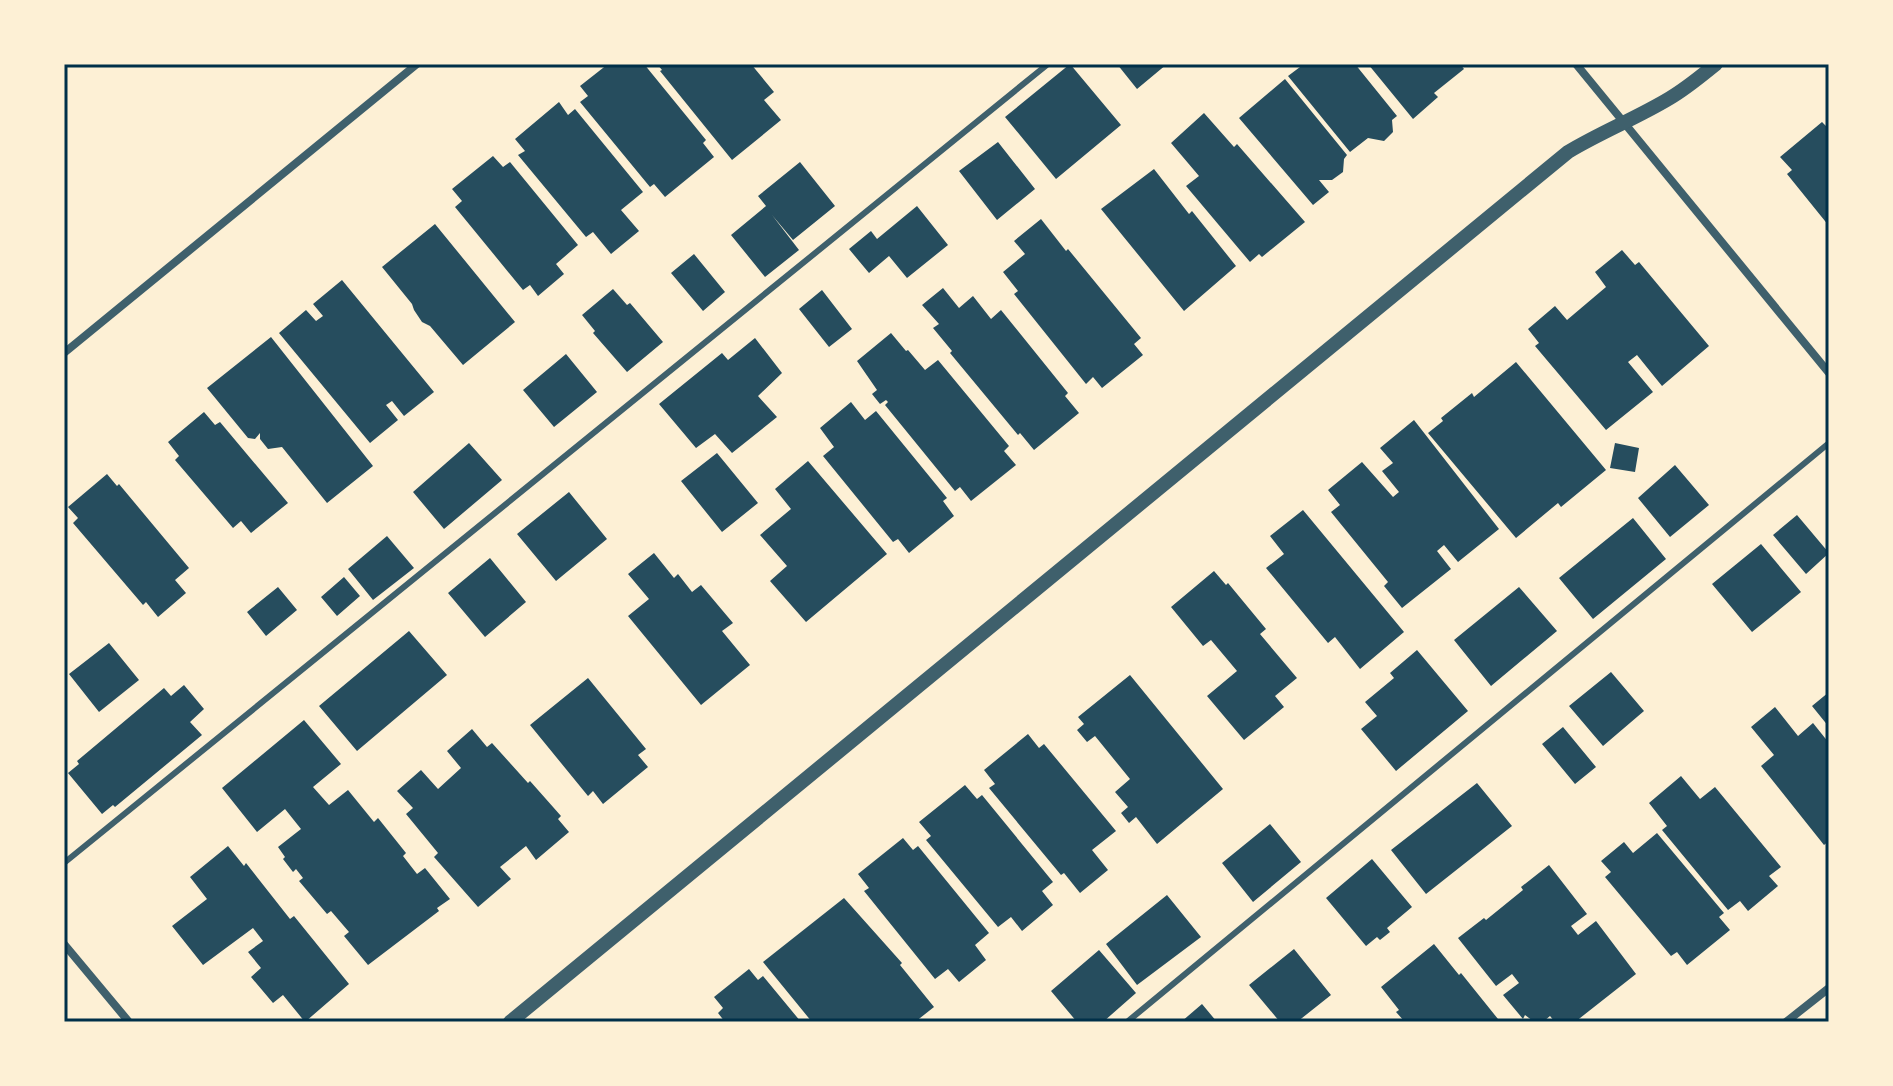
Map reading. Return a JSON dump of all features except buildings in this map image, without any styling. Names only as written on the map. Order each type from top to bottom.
[{"type":"street","points":[[64,353],[417,64]]},
{"type":"street","points":[[1576,64],[1829,373]]},
{"type":"street","points":[[510,1022],[1556,162],[1595,136],[1671,98],[1716,64]]},
{"type":"street","points":[[64,944],[129,1022]]},
{"type":"street","points":[[1786,1022],[1829,988]]},
{"type":"lane","points":[[64,863],[1048,64]]},
{"type":"lane","points":[[1127,1022],[1829,443]]}]
